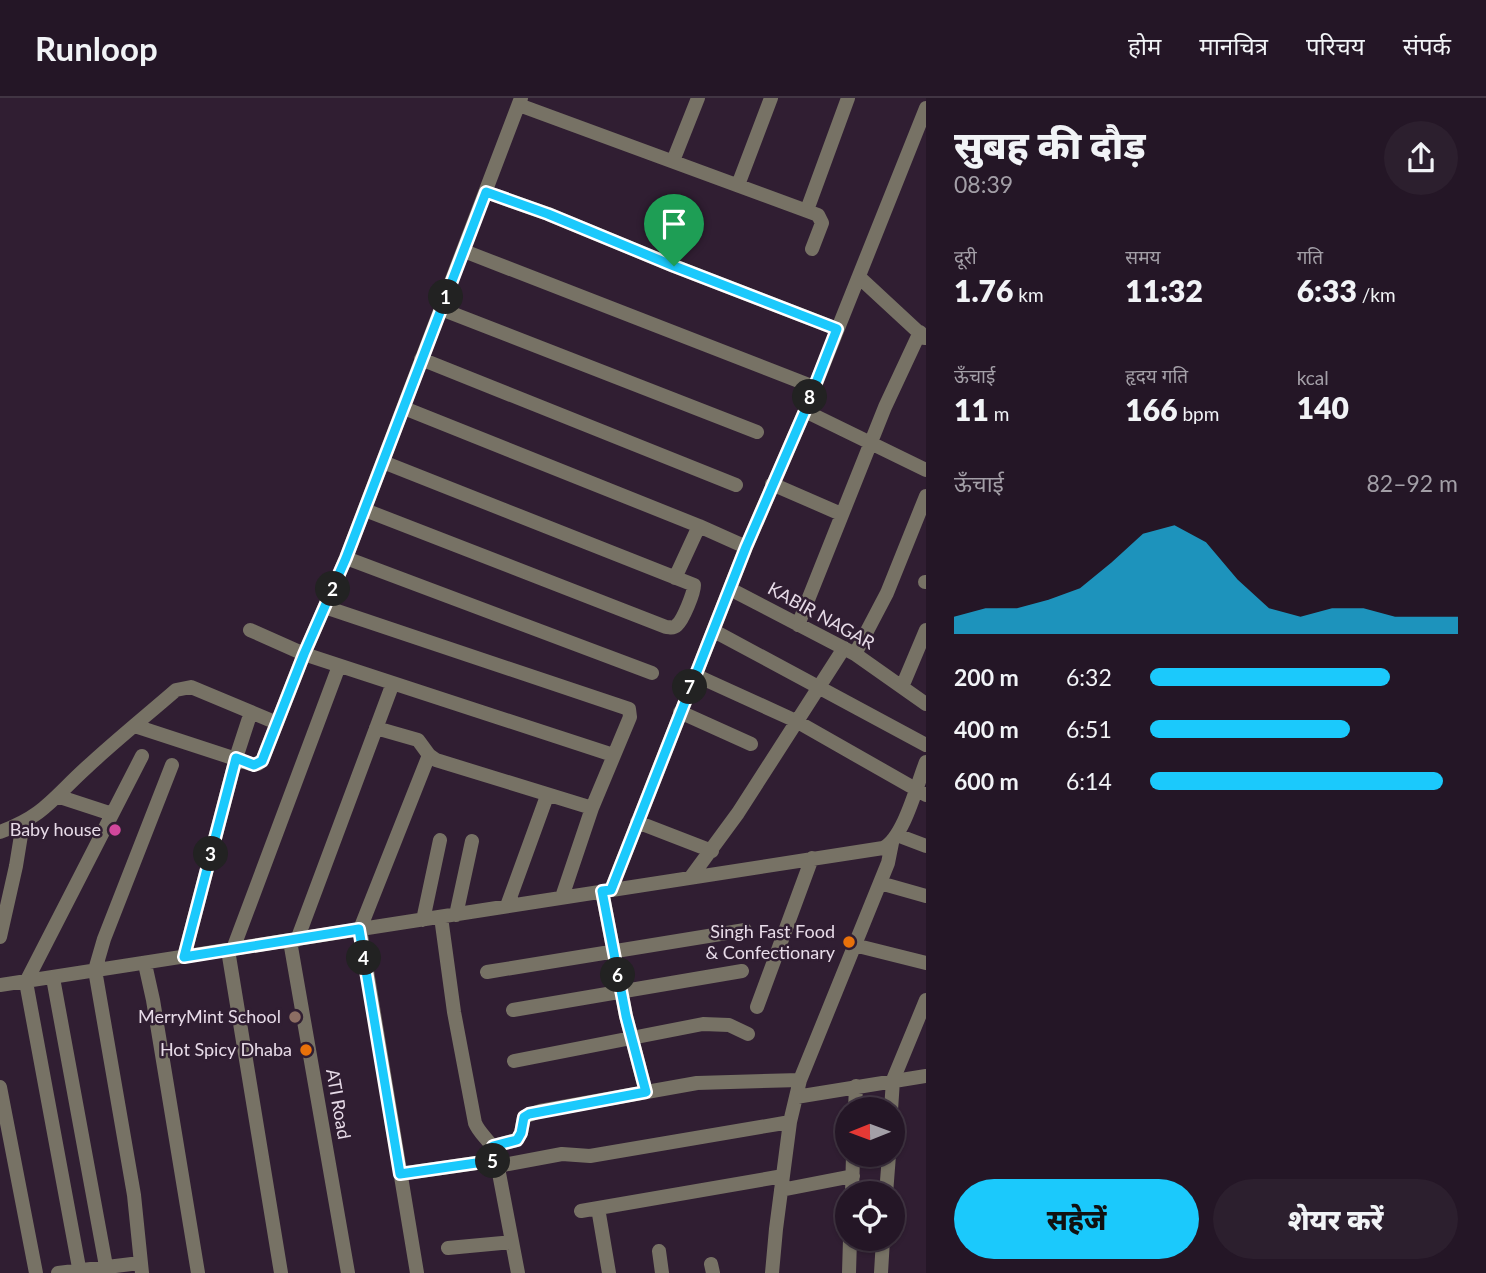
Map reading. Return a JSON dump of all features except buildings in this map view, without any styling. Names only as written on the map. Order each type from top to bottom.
[{"type":"street","points":[[673,161],[698,98]]},
{"type":"street","points":[[738,185],[771,98]]},
{"type":"street","points":[[807,210],[848,98]]},
{"type":"street","points":[[135,726],[254,765],[260,763],[365,510],[520,102],[818,215],[822,223],[812,248]]},
{"type":"street","points":[[646,1092],[612,950],[607,890],[637,822],[772,484],[805,411],[926,108]]},
{"type":"street","points":[[486,192],[837,329]]},
{"type":"street","points":[[464,251],[814,387]]},
{"type":"street","points":[[798,625],[872,442],[923,335],[859,277]]},
{"type":"street","points":[[441,309],[757,432]]},
{"type":"street","points":[[421,359],[736,485]]},
{"type":"street","points":[[404,408],[746,547]]},
{"type":"street","points":[[805,411],[926,470]]},
{"type":"street","points":[[365,510],[671,628],[678,624],[695,589],[694,585],[383,463]]},
{"type":"street","points":[[772,484],[841,514]]},
{"type":"street","points":[[691,877],[712,851],[796,721],[849,651],[887,593],[926,496]]},
{"type":"street","points":[[675,578],[699,526]]},
{"type":"street","points":[[346,558],[652,673]]},
{"type":"street","name":"KABIR NAGAR","points":[[730,589],[849,651],[926,704]]},
{"type":"street","points":[[325,607],[627,708],[631,714],[592,808],[562,897]]},
{"type":"street","points":[[250,630],[304,654],[614,755]]},
{"type":"street","points":[[902,687],[926,630]]},
{"type":"street","points":[[714,631],[926,745]]},
{"type":"street","points":[[281,1273],[231,950],[339,666]]},
{"type":"street","points":[[695,675],[796,721],[920,793]]},
{"type":"street","points":[[293,941],[393,683]]},
{"type":"street","points":[[0,832],[43,811],[84,769],[176,690],[183,687],[191,687],[277,723]]},
{"type":"street","points":[[184,957],[236,758],[251,712]]},
{"type":"street","points":[[680,712],[751,744]]},
{"type":"street","points":[[376,727],[418,740],[436,760],[592,808]]},
{"type":"street","points":[[417,1273],[359,929],[429,754]]},
{"type":"street","points":[[79,1271],[26,982],[142,756]]},
{"type":"street","points":[[772,1273],[790,1122],[800,1080],[888,863],[895,839],[920,793],[926,762]]},
{"type":"street","points":[[58,1273],[106,1266],[141,1268],[134,1195],[95,970],[104,939],[172,765]]},
{"type":"street","points":[[57,796],[112,814]]},
{"type":"street","points":[[508,906],[547,796]]},
{"type":"street","points":[[637,822],[712,851]]},
{"type":"street","points":[[0,937],[23,823]]},
{"type":"street","points":[[0,985],[883,848],[895,839],[926,846]]},
{"type":"street","points":[[423,920],[440,840]]},
{"type":"street","points":[[456,915],[472,841]]},
{"type":"street","points":[[757,1007],[812,858]]},
{"type":"street","points":[[880,883],[926,896]]},
{"type":"street","points":[[441,917],[454,1012],[475,1123],[496,1158],[517,1273]]},
{"type":"street","points":[[487,972],[745,930]]},
{"type":"street","name":"ATI Road","points":[[293,941],[348,1273]]},
{"type":"street","points":[[854,945],[926,963]]},
{"type":"street","points":[[145,964],[198,1273]]},
{"type":"street","points":[[513,1010],[742,971]]},
{"type":"street","points":[[53,978],[106,1266]]},
{"type":"street","points":[[892,1097],[893,1080],[926,1000]]},
{"type":"street","points":[[514,1061],[711,1023],[729,1025],[748,1034]]},
{"type":"street","points":[[796,1097],[926,1076]]},
{"type":"street","points":[[496,1158],[517,1140],[524,1117],[529,1114],[696,1083],[800,1080]]},
{"type":"street","points":[[856,1086],[856,1097]]},
{"type":"street","points":[[0,1087],[4,1142],[36,1273]]},
{"type":"street","points":[[400,1174],[496,1158],[562,1154],[590,1156],[790,1122]]},
{"type":"street","points":[[853,1167],[853,1181]]},
{"type":"street","points":[[581,1211],[782,1183],[853,1176]]},
{"type":"street","points":[[598,1208],[609,1273]]},
{"type":"street","points":[[448,1248],[512,1242]]},
{"type":"street","points":[[659,1251],[662,1273]]},
{"type":"street","points":[[849,1273],[850,1251]]},
{"type":"street","points":[[881,1273],[882,1251]]},
{"type":"place","name":"Baby house","points":[[115,830]]},
{"type":"place","name":"Singh Fast Food & Confectionary","points":[[849,942]]},
{"type":"place","name":"MerryMint School","points":[[295,1017]]},
{"type":"place","name":"Hot Spicy Dhaba","points":[[306,1050]]},
{"type":"route","points":[[486,192],[548,214],[674,266],[837,329],[746,547],[611,890],[602,891],[626,1016],[646,1092],[529,1114],[524,1117],[517,1140],[493,1146],[497,1160],[400,1174],[359,929],[184,957],[236,758],[254,765],[262,761],[304,654],[346,558],[486,192]]}]
